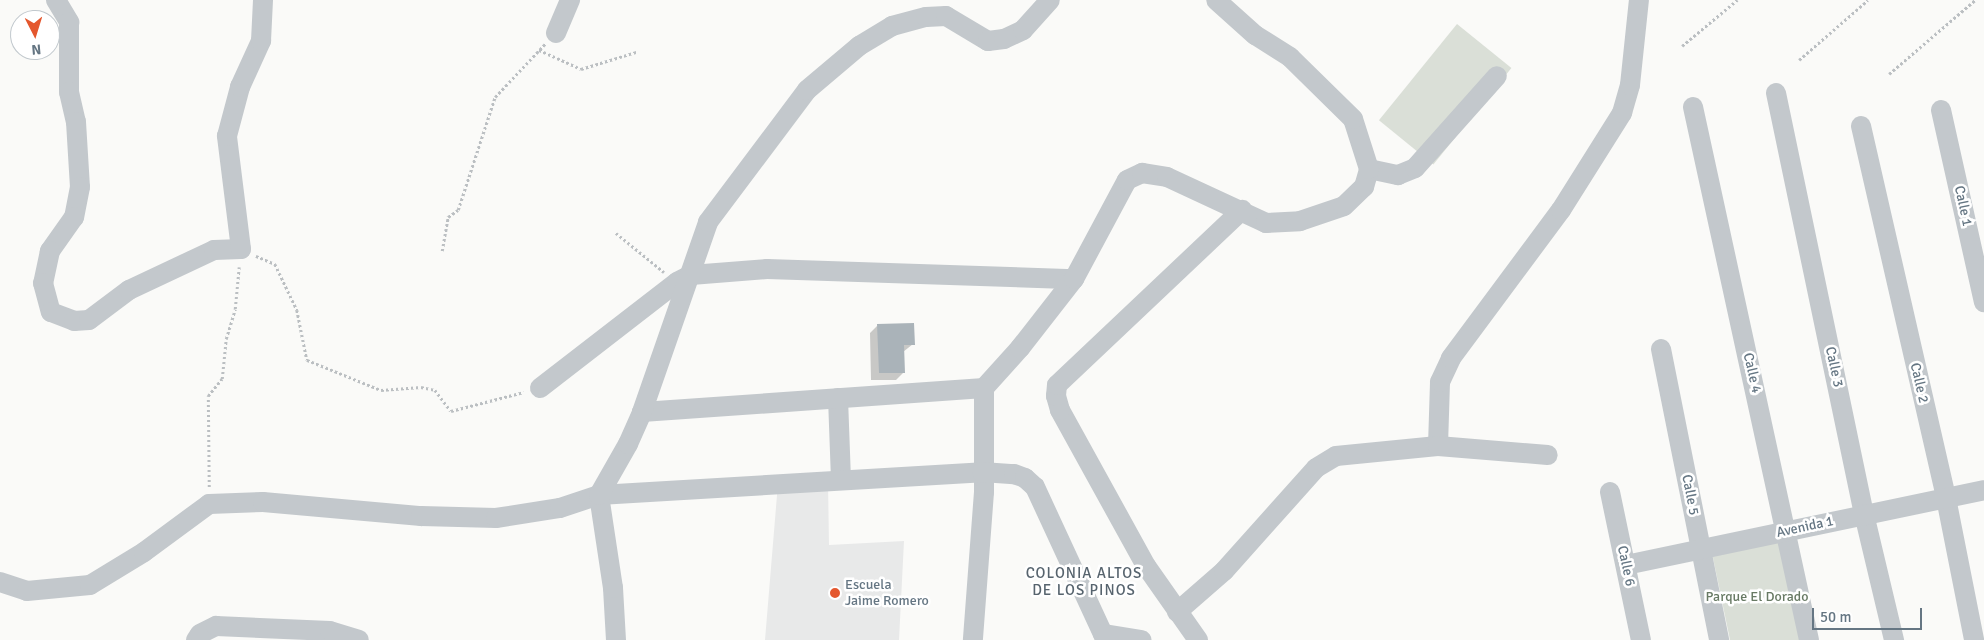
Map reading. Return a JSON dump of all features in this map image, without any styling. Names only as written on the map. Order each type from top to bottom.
[{"type":"street","points":[[56,0],[69,22],[70,92],[76,122],[80,187],[74,217],[50,251],[43,283],[51,312],[74,321],[89,320],[129,290],[214,250],[241,250],[227,136],[240,87],[261,42],[263,0]]},
{"type":"street","points":[[556,33],[570,0]]},
{"type":"street","points":[[616,640],[613,588],[599,495],[628,444],[642,412],[684,278],[708,222],[807,90],[860,46],[892,26],[926,17],[946,8],[988,41],[1004,39],[1023,30],[1050,0]]},
{"type":"street","points":[[973,640],[984,492],[982,472],[984,388],[1020,348],[1074,279],[1127,180],[1142,173],[1167,177],[1242,210],[1266,223],[1300,221],[1344,206],[1364,187],[1369,168],[1353,119],[1290,57],[1255,35],[1216,0]]},
{"type":"street","points":[[1438,446],[1440,382],[1451,358],[1561,210],[1622,113],[1630,85],[1639,0]]},
{"type":"street","points":[[1369,168],[1398,175],[1415,168],[1497,76]]},
{"type":"street","name":"Calle 3","points":[[1776,93],[1864,514],[1894,640]]},
{"type":"street","name":"Calle 4","points":[[1693,107],[1788,531],[1809,640]]},
{"type":"street","name":"Calle 1","points":[[1941,110],[1984,302]]},
{"type":"street","name":"Calle 2","points":[[1861,126],[1946,498],[1974,640]]},
{"type":"street","points":[[1198,640],[1146,566],[1060,410],[1056,396],[1057,386],[1242,210]]},
{"type":"street","points":[[540,388],[684,278],[766,269],[1074,279]]},
{"type":"street","name":"Calle 5","points":[[1660,349],[1719,640]]},
{"type":"street","points":[[642,412],[984,388]]},
{"type":"street","points":[[838,398],[841,480]]},
{"type":"street","points":[[1177,612],[1224,570],[1316,468],[1344,455],[1438,446],[1548,456]]},
{"type":"street","points":[[0,582],[27,591],[90,585],[144,552],[209,504],[263,502],[421,516],[496,518],[560,508],[599,495],[982,472],[1014,474],[1025,478],[1035,487],[1104,637],[1142,640]]},
{"type":"street","name":"Avenida 1","points":[[1626,564],[1984,490]]},
{"type":"street","name":"Calle 6","points":[[1610,492],[1641,640]]},
{"type":"street","points":[[196,640],[200,634],[216,626],[330,631],[359,640]]},
{"type":"path","points":[[1682,46],[1737,0]]},
{"type":"path","points":[[1799,60],[1868,0]]},
{"type":"path","points":[[1889,74],[1975,0]]},
{"type":"path","points":[[442,251],[448,218],[458,210],[495,97],[556,33]]},
{"type":"path","points":[[539,50],[581,68],[636,52]]},
{"type":"path","points":[[616,233],[684,278]]},
{"type":"path","points":[[209,504],[208,396],[222,380],[226,339],[235,309],[241,250],[275,264],[297,310],[307,360],[348,379],[380,390],[421,387],[435,390],[451,411],[540,388]]},
{"type":"shaded area","name":"Escuela Jaime Romero","points":[[828,482],[829,545],[904,541],[899,640],[765,640],[778,483]]},
{"type":"green space","points":[[1457,24],[1511,68],[1433,164],[1379,120]]},
{"type":"green space","name":"Parque El Dorado","points":[[1781,539],[1802,640],[1730,640],[1712,553]]},
{"type":"building","points":[[914,323],[915,345],[904,345],[905,373],[879,373],[877,324]]},
{"type":"place","name":"Escuela Jaime Romero","points":[[835,593]]},
{"type":"district","name":"COLONIA ALTOS DE LOS PINOS","points":[[1084,582]]}]
